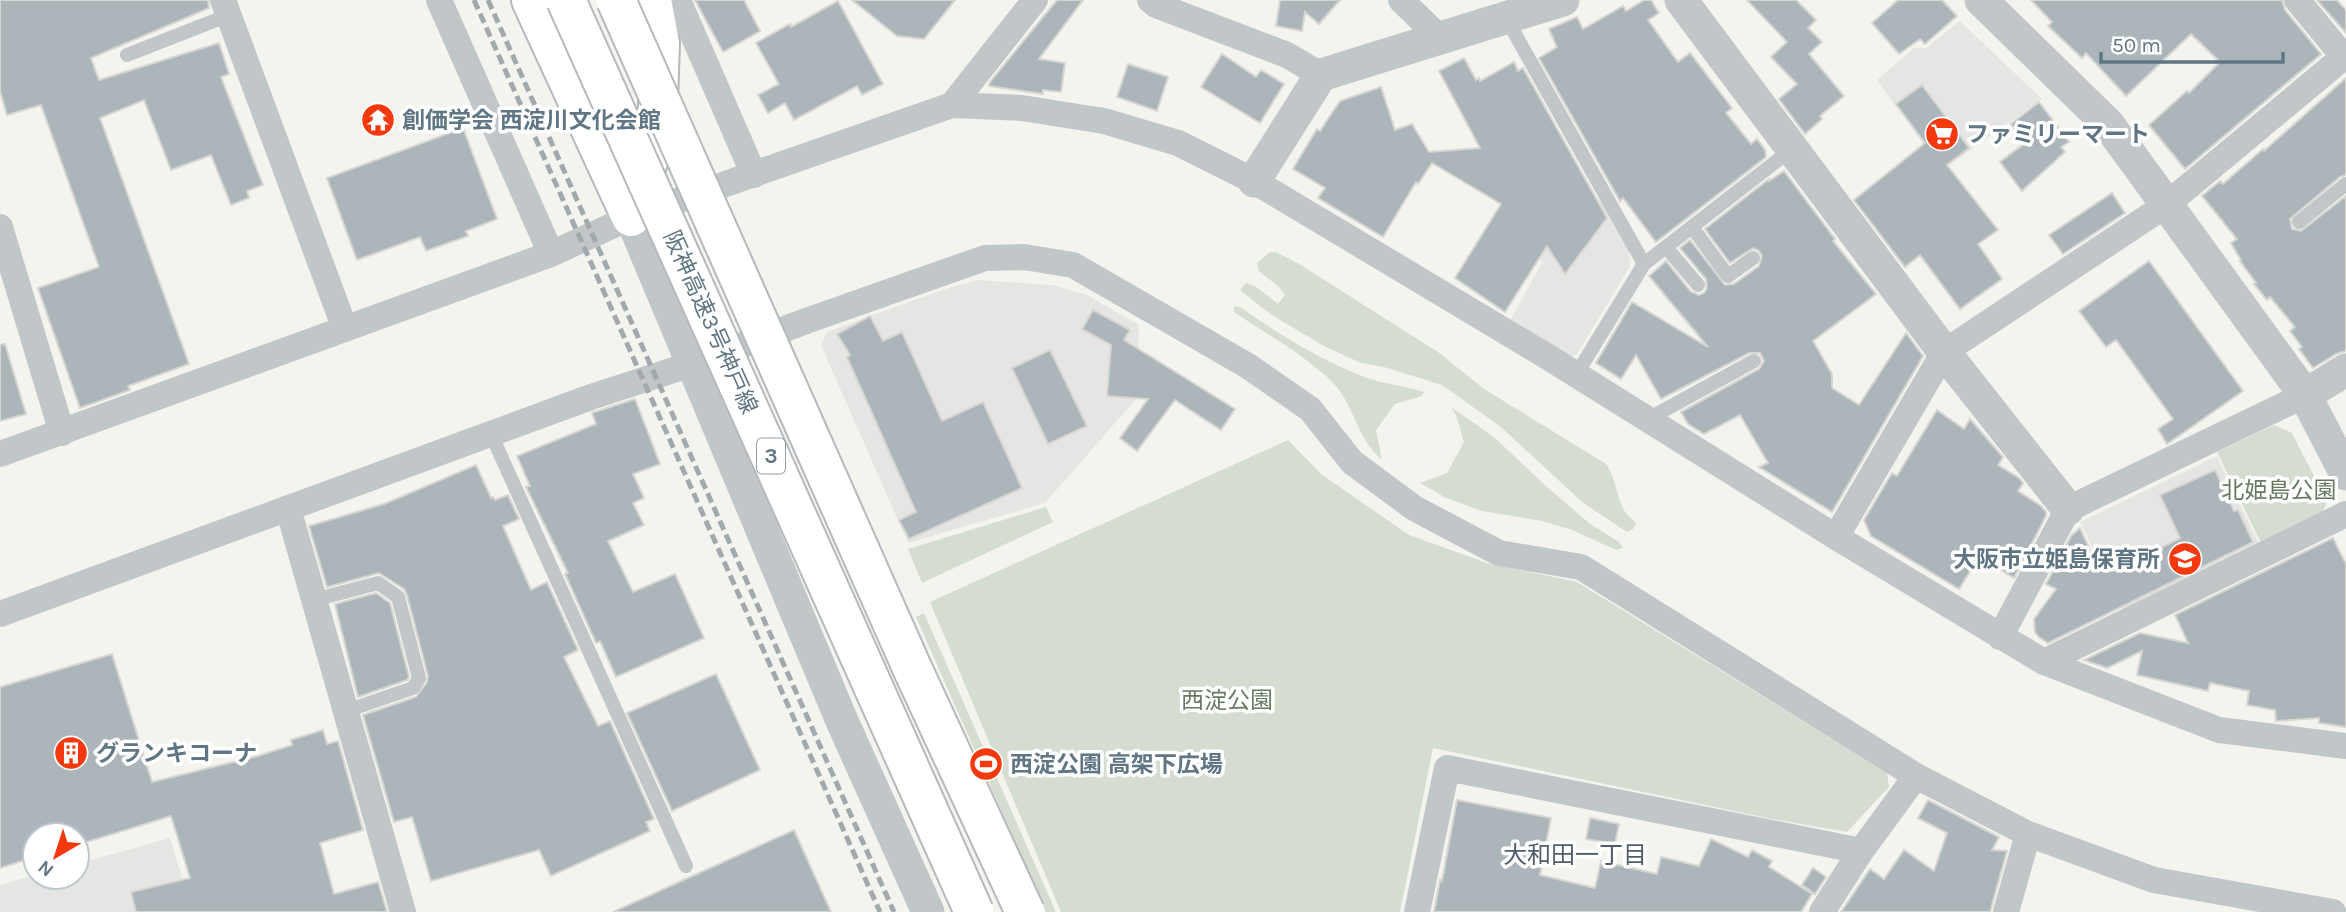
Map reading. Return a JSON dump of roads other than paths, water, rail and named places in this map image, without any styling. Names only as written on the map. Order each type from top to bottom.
[{"type":"highway","points":[[531,0],[635,227]]},
{"type":"highway","name":"阪神高速3号神戸線","points":[[566,0],[974,912]]},
{"type":"highway","name":"阪神高速3号神戸線","points":[[617,0],[1024,912]]},
{"type":"highway","points":[[635,227],[657,131],[660,43],[652,0]]},
{"type":"street","points":[[439,0],[551,254]]},
{"type":"street","points":[[678,0],[754,175]]},
{"type":"street","points":[[952,105],[1035,0]]},
{"type":"street","points":[[1150,0],[1156,5],[1287,55],[1321,75]]},
{"type":"street","points":[[1401,0],[1441,39]]},
{"type":"street","points":[[1254,181],[1321,75],[1563,0]]},
{"type":"street","points":[[1681,0],[1944,352],[2068,509]]},
{"type":"street","points":[[1981,0],[2108,124],[2305,395],[2346,474]]},
{"type":"street","points":[[1836,537],[1944,352],[2166,205],[2345,57],[2297,0]]},
{"type":"street","points":[[226,8],[345,329]]},
{"type":"street","points":[[0,454],[551,254],[635,227],[754,175],[952,105],[1022,108],[1104,121],[1178,143],[1254,181],[2044,662],[2219,730],[2346,746]]},
{"type":"street","points":[[0,227],[62,433]]},
{"type":"street","points":[[635,227],[842,721],[928,912]]},
{"type":"street","points":[[0,614],[591,397],[689,356],[806,321],[985,258],[1024,257],[1073,265],[1248,366],[1310,409],[1352,462],[1414,508],[1499,553],[1581,567],[1916,776],[2028,834],[2154,880],[2333,912]]},
{"type":"street","points":[[2000,637],[2068,509],[2305,395],[2346,370]]},
{"type":"street","points":[[288,508],[403,912]]},
{"type":"street","points":[[2044,662],[2346,513]]},
{"type":"street","points":[[1417,912],[1447,768],[1861,851]]},
{"type":"street","points":[[1822,912],[1861,851],[1916,776]]},
{"type":"street","points":[[2006,912],[2028,834]]},
{"type":"lane","points":[[127,55],[226,8]]},
{"type":"lane","points":[[1506,18],[1644,264]]},
{"type":"lane","points":[[1576,375],[1644,264],[1792,149]]},
{"type":"lane","points":[[2299,222],[2346,184]]},
{"type":"lane","points":[[1692,226],[1728,276],[1753,258]]},
{"type":"lane","points":[[1666,247],[1698,285]]},
{"type":"lane","points":[[1648,419],[1754,361]]},
{"type":"lane","points":[[491,433],[686,866]]},
{"type":"lane","points":[[314,600],[378,583],[398,597],[419,678],[413,688],[346,711]]},
{"type":"railway","points":[[474,0],[880,912]]},
{"type":"railway","points":[[488,0],[894,912]]},
{"type":"place","name":"創価学会 西淀川文化会館","points":[[378,120]]},
{"type":"place","name":"ファミリーマート","points":[[1942,134]]},
{"type":"place","name":"大阪市立姫島保育所","points":[[2185,559]]},
{"type":"place","name":"グランキコーナ","points":[[71,753]]},
{"type":"place","name":"西淀公園 高架下広場","points":[[986,764]]},
{"type":"district","name":"大和田一丁目","points":[[1575,855]]},
{"type":"park label","name":"北姫島公園","points":[[2279,490]]},
{"type":"park label","name":"西淀公園","points":[[1227,700]]}]
